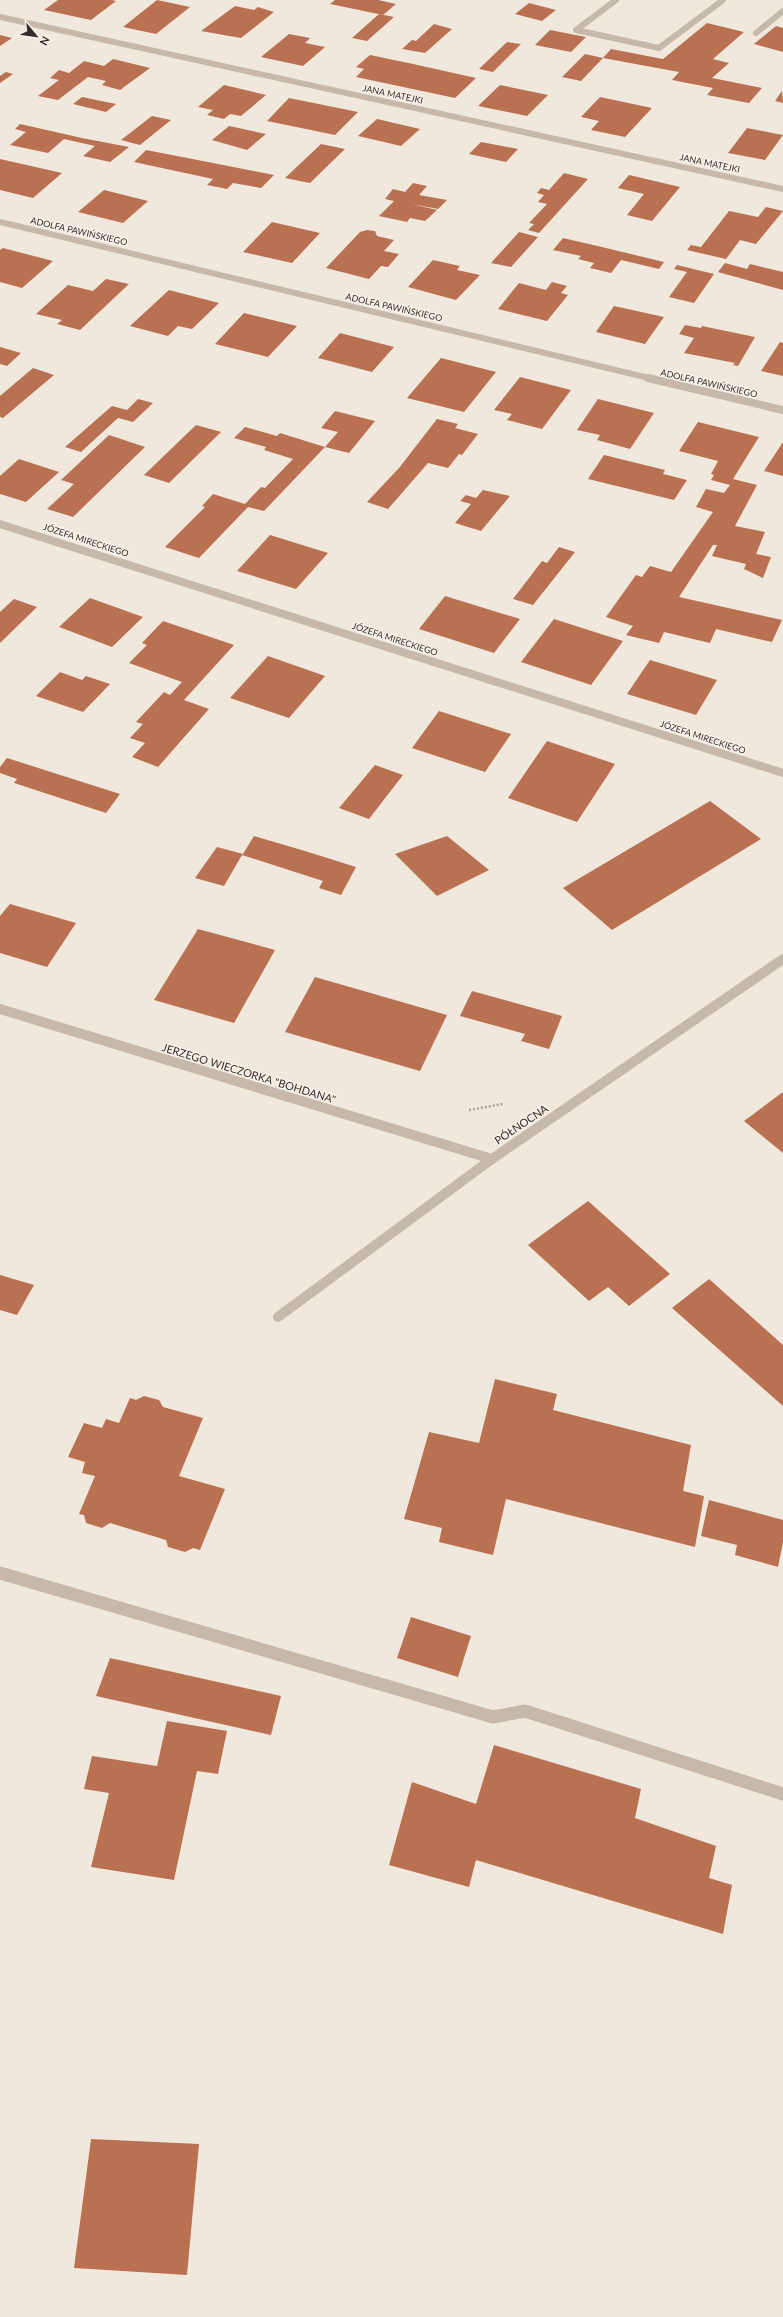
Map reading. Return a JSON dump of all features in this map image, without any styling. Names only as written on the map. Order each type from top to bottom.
[{"type":"street","points":[[616,0],[576,30],[659,48],[723,0]]},
{"type":"street","points":[[756,34],[783,11]]},
{"type":"street","name":"JANA MATEJKI","points":[[0,17],[783,189]]},
{"type":"street","name":"ADOLFA PAWIŃSKIEGO","points":[[0,222],[783,410]]},
{"type":"street","name":"JÓZEFA MIRECKIEGO","points":[[0,524],[783,773]]},
{"type":"street","name":"PÓŁNOCNA","points":[[278,1317],[492,1159],[783,959]]},
{"type":"street","name":"JERZEGO WIECZORKA \"BOHDANA\"","points":[[0,1009],[492,1159]]},
{"type":"street","points":[[0,1573],[493,1717],[525,1711],[783,1794]]},
{"type":"path","points":[[467,1110],[474,1111],[505,1104]]},
{"type":"building","points":[[58,0],[116,1],[91,20],[44,10]]},
{"type":"building","points":[[157,0],[190,7],[156,34],[123,27]]},
{"type":"building","points":[[335,0],[378,0],[396,4],[383,15],[330,4]]},
{"type":"building","points":[[529,3],[556,10],[542,21],[515,14]]},
{"type":"building","points":[[235,6],[254,10],[258,7],[274,12],[241,38],[201,31]]},
{"type":"building","points":[[379,14],[394,17],[367,41],[352,38]]},
{"type":"building","points":[[707,23],[744,32],[713,59],[729,63],[712,78],[762,88],[749,103],[707,95],[713,88],[672,80],[679,72],[603,58],[611,49],[663,59]]},
{"type":"building","points":[[434,24],[452,29],[425,53],[402,49],[412,40],[416,41]]},
{"type":"building","points":[[776,26],[783,28],[783,52],[754,44]]},
{"type":"building","points":[[550,30],[586,37],[571,52],[535,45]]},
{"type":"building","points":[[289,34],[310,38],[305,43],[325,47],[303,66],[261,57]]},
{"type":"building","points":[[0,35],[12,38],[0,46]]},
{"type":"building","points":[[507,42],[521,44],[493,72],[479,69]]},
{"type":"building","points":[[585,54],[603,58],[581,81],[562,77]]},
{"type":"building","points":[[370,55],[476,78],[455,98],[356,77],[364,69],[356,67]]},
{"type":"building","points":[[113,59],[150,68],[120,90],[102,85],[106,81],[88,77],[58,100],[38,96],[59,80],[50,78],[59,70],[69,73],[84,61],[104,66]]},
{"type":"building","points":[[6,72],[13,74],[0,83],[0,76]]},
{"type":"building","points":[[224,85],[266,95],[241,116],[230,114],[224,119],[207,115],[213,110],[198,107]]},
{"type":"building","points":[[500,85],[548,95],[527,116],[478,106]]},
{"type":"building","points":[[782,91],[783,103],[775,101]]},
{"type":"building","points":[[82,97],[116,104],[106,112],[73,104]]},
{"type":"building","points":[[600,97],[652,108],[625,137],[591,130],[599,121],[581,117]]},
{"type":"building","points":[[289,98],[358,112],[335,135],[267,121]]},
{"type":"building","points":[[152,116],[171,120],[140,145],[121,140]]},
{"type":"building","points":[[377,119],[420,129],[401,146],[358,136]]},
{"type":"building","points":[[20,124],[129,147],[110,162],[83,156],[95,146],[64,139],[48,153],[10,145],[26,132],[15,129]]},
{"type":"building","points":[[229,126],[266,134],[247,150],[212,140]]},
{"type":"building","points":[[747,128],[783,135],[765,160],[728,153]]},
{"type":"building","points":[[481,142],[518,149],[506,162],[469,154]]},
{"type":"building","points":[[321,144],[345,149],[310,183],[285,178]]},
{"type":"building","points":[[146,150],[274,175],[261,188],[233,183],[227,189],[207,185],[213,179],[134,162]]},
{"type":"building","points":[[0,159],[62,173],[33,198],[0,190]]},
{"type":"building","points":[[564,173],[588,179],[539,233],[528,230],[534,224],[529,223],[547,204],[538,202],[544,195],[537,193],[541,188],[549,190]]},
{"type":"building","points":[[629,175],[680,187],[652,221],[627,215],[644,194],[618,188]]},
{"type":"building","points":[[413,183],[427,186],[419,195],[447,200],[438,209],[412,204],[437,210],[425,221],[410,218],[407,222],[379,216],[394,201],[385,199],[393,189],[405,192]]},
{"type":"building","points":[[104,190],[148,201],[123,223],[78,212]]},
{"type":"building","points":[[766,207],[783,211],[756,244],[740,240],[726,259],[687,250],[691,245],[701,247],[729,211],[758,217]]},
{"type":"building","points":[[272,222],[320,233],[292,263],[243,252]]},
{"type":"building","points":[[367,230],[375,231],[377,236],[394,240],[384,251],[399,254],[388,267],[381,266],[369,279],[326,268],[360,232]]},
{"type":"building","points":[[519,232],[538,237],[511,267],[491,263]]},
{"type":"building","points":[[563,238],[664,262],[659,269],[621,260],[611,273],[590,268],[594,263],[578,259],[581,256],[553,250]]},
{"type":"building","points":[[3,248],[53,261],[22,288],[0,282],[0,250]]},
{"type":"building","points":[[433,260],[460,266],[457,270],[480,275],[456,300],[408,287]]},
{"type":"building","points":[[725,263],[747,269],[750,264],[783,272],[783,290],[718,272]]},
{"type":"building","points":[[677,265],[714,274],[694,303],[669,297],[687,272],[674,269]]},
{"type":"building","points":[[106,279],[129,284],[80,330],[57,324],[62,320],[36,314],[68,285],[93,291]]},
{"type":"building","points":[[552,282],[567,286],[561,293],[568,295],[547,321],[498,309],[519,283],[546,290]]},
{"type":"building","points":[[169,290],[219,303],[192,329],[178,326],[168,336],[130,326]]},
{"type":"building","points":[[614,306],[664,317],[645,344],[596,332]]},
{"type":"building","points":[[244,313],[297,326],[268,357],[215,344]]},
{"type":"building","points":[[685,325],[701,328],[702,326],[755,337],[738,366],[733,365],[735,363],[684,353],[694,338],[679,334]]},
{"type":"building","points":[[340,333],[394,347],[372,372],[318,358]]},
{"type":"building","points":[[780,342],[783,343],[783,376],[761,371]]},
{"type":"building","points":[[0,347],[21,353],[7,366],[0,364]]},
{"type":"building","points":[[441,358],[496,372],[464,412],[407,398]]},
{"type":"building","points":[[33,368],[54,375],[3,418],[0,417],[0,396]]},
{"type":"building","points":[[520,377],[571,390],[542,429],[507,420],[512,414],[494,410]]},
{"type":"building","points":[[138,399],[153,403],[133,422],[118,418],[81,452],[65,447],[112,406],[127,410]]},
{"type":"building","points":[[598,399],[654,413],[630,449],[597,440],[600,435],[577,430]]},
{"type":"building","points":[[335,411],[375,421],[349,453],[325,447],[338,432],[321,428]]},
{"type":"building","points":[[437,419],[458,424],[455,428],[478,434],[462,455],[459,454],[448,468],[428,463],[388,509],[367,502],[399,468]]},
{"type":"building","points":[[698,422],[759,437],[733,479],[757,485],[735,526],[765,532],[756,554],[771,557],[763,578],[744,569],[746,564],[712,556],[717,545],[713,545],[679,597],[782,620],[772,642],[716,629],[710,643],[664,632],[659,643],[626,635],[633,626],[606,617],[636,575],[642,577],[650,566],[671,572],[713,512],[696,507],[706,489],[724,493],[730,485],[711,480],[714,475],[711,474],[718,461],[679,451]]},
{"type":"building","points":[[196,425],[221,432],[169,483],[144,475]]},
{"type":"building","points":[[245,427],[277,436],[280,433],[325,447],[264,511],[248,507],[199,558],[165,547],[205,507],[202,506],[213,494],[245,504],[261,487],[265,488],[293,459],[264,450],[266,447],[234,438]]},
{"type":"building","points":[[109,435],[145,447],[73,517],[47,509],[74,484],[61,480]]},
{"type":"building","points":[[783,442],[783,476],[764,471]]},
{"type":"building","points":[[604,455],[665,470],[663,474],[687,480],[674,500],[588,479]]},
{"type":"building","points":[[19,459],[59,472],[26,502],[0,494],[0,476]]},
{"type":"building","points":[[483,490],[510,496],[481,531],[455,523],[471,504],[460,501],[466,495],[476,498]]},
{"type":"building","points":[[270,535],[328,553],[296,589],[237,571]]},
{"type":"building","points":[[559,547],[575,552],[533,605],[513,599],[542,561],[547,563]]},
{"type":"building","points":[[445,596],[520,619],[494,653],[419,629]]},
{"type":"building","points":[[90,598],[143,617],[112,647],[59,627]]},
{"type":"building","points":[[14,599],[37,607],[0,643],[0,612]]},
{"type":"building","points":[[554,619],[623,641],[591,685],[521,662]]},
{"type":"building","points":[[163,621],[234,645],[184,700],[209,709],[158,767],[132,757],[145,743],[130,738],[143,724],[136,722],[164,692],[170,695],[182,682],[129,663],[147,645],[142,643]]},
{"type":"building","points":[[268,656],[325,676],[289,718],[230,698]]},
{"type":"building","points":[[650,660],[717,680],[696,715],[627,694]]},
{"type":"building","points":[[60,672],[82,680],[86,676],[110,684],[83,712],[36,696]]},
{"type":"building","points":[[439,711],[511,734],[485,772],[412,748]]},
{"type":"building","points":[[547,741],[615,764],[577,822],[508,798]]},
{"type":"building","points":[[7,758],[120,794],[106,813],[14,783],[17,779],[0,773],[0,767]]},
{"type":"building","points":[[375,765],[403,775],[369,819],[339,808]]},
{"type":"building","points":[[710,801],[761,839],[612,930],[563,888]]},
{"type":"building","points":[[254,836],[356,867],[341,895],[319,888],[323,881],[242,855],[224,886],[195,878],[217,847],[243,854]]},
{"type":"building","points":[[447,836],[489,870],[437,896],[395,854]]},
{"type":"building","points":[[10,904],[76,923],[47,967],[0,953],[0,916]]},
{"type":"building","points":[[198,929],[275,950],[234,1023],[154,1000]]},
{"type":"building","points":[[315,977],[447,1015],[420,1071],[285,1032]]},
{"type":"building","points":[[472,991],[562,1016],[549,1049],[521,1041],[525,1034],[460,1016]]},
{"type":"building","points":[[783,1092],[783,1153],[744,1121]]},
{"type":"building","points":[[588,1201],[670,1274],[629,1306],[608,1287],[589,1301],[528,1245]]},
{"type":"building","points":[[0,1275],[34,1285],[17,1315],[0,1310]]},
{"type":"building","points":[[709,1279],[783,1345],[783,1406],[672,1308]]},
{"type":"building","points":[[495,1379],[557,1394],[553,1410],[691,1445],[683,1491],[704,1496],[695,1547],[506,1499],[493,1555],[439,1542],[442,1528],[404,1519],[429,1432],[479,1443]]},
{"type":"building","points":[[144,1396],[159,1400],[163,1407],[203,1418],[179,1476],[225,1489],[200,1550],[193,1548],[185,1552],[168,1547],[166,1540],[110,1523],[102,1528],[86,1523],[84,1515],[79,1514],[95,1476],[82,1473],[85,1462],[68,1457],[84,1423],[102,1428],[106,1419],[119,1423],[130,1398],[136,1400]]},
{"type":"building","points":[[709,1500],[783,1520],[783,1542],[778,1567],[735,1555],[737,1545],[701,1536]]},
{"type":"building","points":[[411,1617],[471,1636],[458,1677],[397,1658]]},
{"type":"building","points":[[110,1658],[281,1696],[271,1735],[96,1696]]},
{"type":"building","points":[[167,1721],[227,1731],[218,1774],[197,1771],[174,1880],[91,1867],[109,1793],[84,1789],[92,1756],[157,1766]]},
{"type":"building","points":[[494,1745],[641,1789],[635,1818],[716,1846],[709,1878],[732,1885],[723,1934],[476,1860],[469,1887],[389,1865],[412,1782],[476,1804]]},
{"type":"building","points":[[91,2139],[199,2144],[187,2275],[74,2268]]}]
